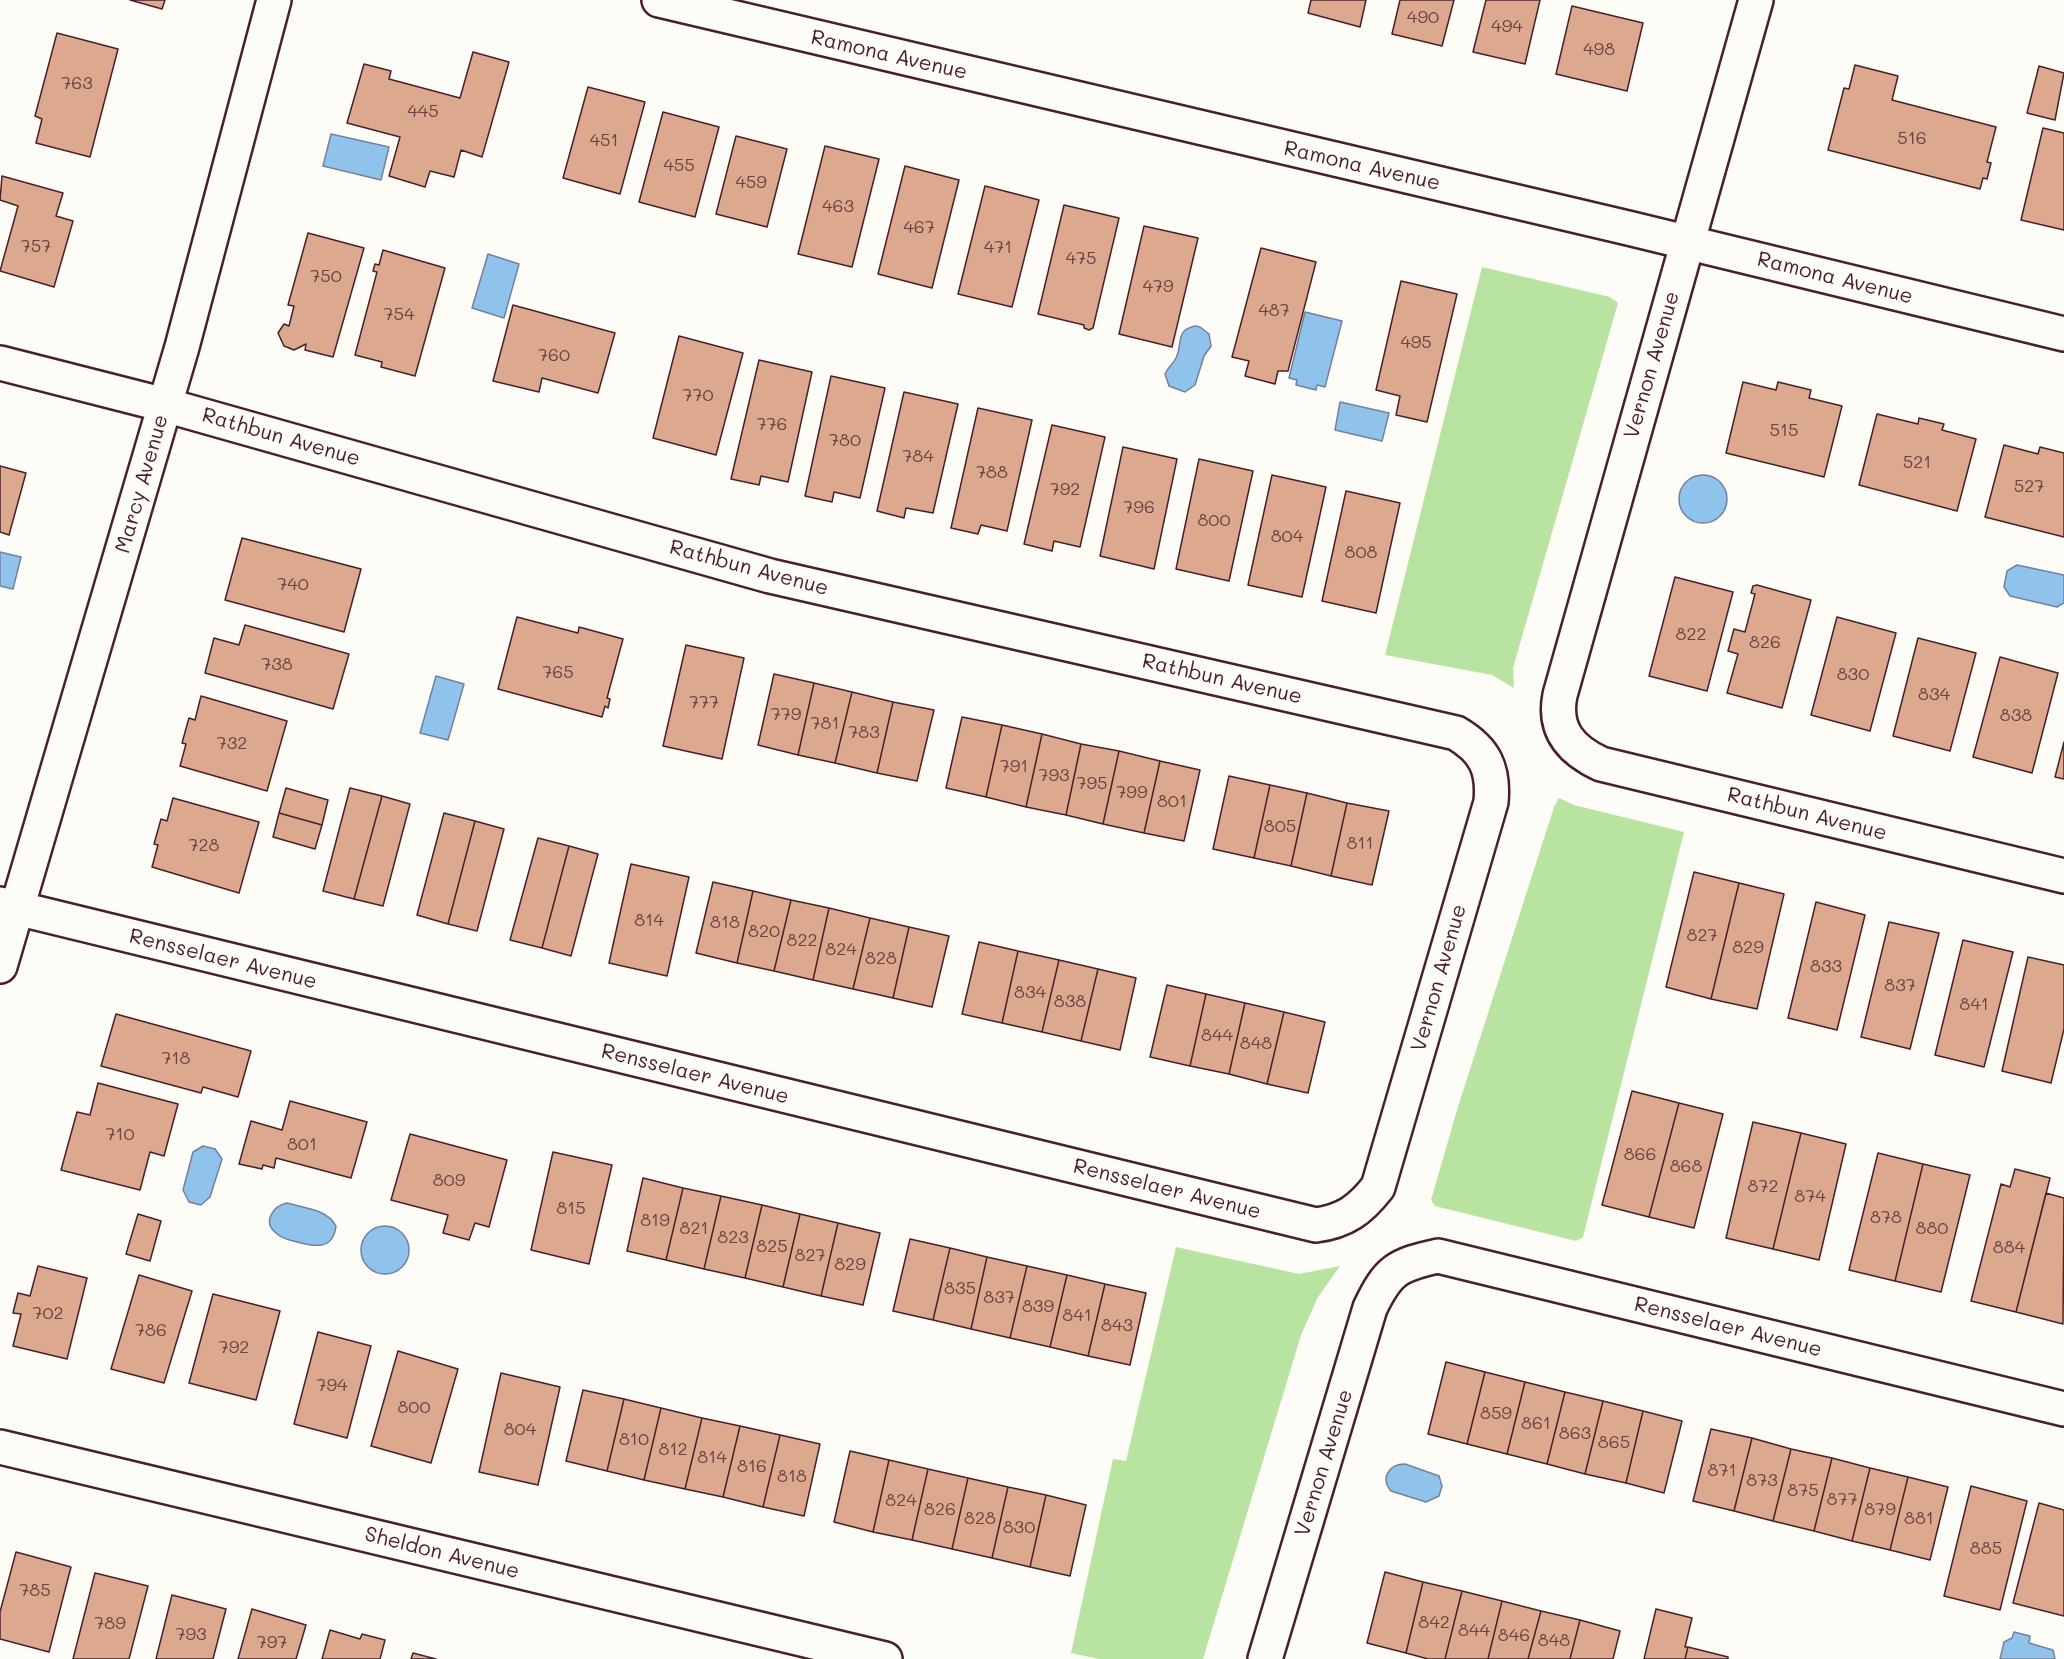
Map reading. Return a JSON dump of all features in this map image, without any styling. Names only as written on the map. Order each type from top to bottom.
[{"type":"street","name":"Marcy Avenue","points":[[0,966],[8,906],[165,405],[274,0]]},
{"type":"street","name":"Ramona Avenue","points":[[659,0],[1687,242],[2064,334]]},
{"type":"street","name":"Vernon Avenue","points":[[1562,731],[1558,714],[1560,694],[1756,0]]},
{"type":"street","name":"Rathbun Avenue","points":[[0,363],[165,405],[770,576],[1456,733],[1479,750],[1490,768]]},
{"type":"street","name":"Rathbun Avenue","points":[[1562,731],[1575,749],[1601,764],[2064,876]]},
{"type":"street","name":"Vernon Avenue","points":[[1378,1187],[1491,802],[1490,768]]},
{"type":"street","name":"Rensselaer Avenue","points":[[8,906],[1317,1225],[1336,1223],[1354,1214],[1378,1187]]},
{"type":"street","name":"Rensselaer Avenue","points":[[1393,1271],[1413,1262],[1438,1256],[2064,1409]]},
{"type":"street","name":"Vernon Avenue","points":[[1265,1659],[1370,1308],[1380,1287],[1393,1271]]},
{"type":"street","name":"Sheldon Avenue","points":[[0,1447],[885,1659]]},
{"type":"green space","points":[[1482,267],[1610,297],[1618,303],[1513,668],[1514,688],[1492,675],[1385,655]]},
{"type":"green space","points":[[1559,798],[1574,805],[1684,832],[1583,1237],[1576,1241],[1435,1206],[1431,1200],[1457,1110],[1554,807]]},
{"type":"green space","points":[[1176,1247],[1299,1274],[1340,1266],[1318,1297],[1301,1335],[1203,1659],[1099,1659],[1071,1653],[1113,1459],[1126,1461]]},
{"type":"water","points":[[331,134],[389,147],[381,180],[323,166]]},
{"type":"water","points":[[488,254],[519,264],[504,318],[472,308]]},
{"type":"water","points":[[1305,312],[1342,321],[1325,387],[1317,385],[1316,390],[1296,385],[1297,380],[1289,378]]},
{"type":"water","points":[[1195,326],[1209,334],[1211,346],[1204,356],[1195,385],[1185,392],[1169,386],[1165,374],[1176,358],[1182,334]]},
{"type":"water","points":[[1340,402],[1389,413],[1382,441],[1335,430]]},
{"type":"water","points":[[1698,475],[1708,475],[1723,485],[1727,499],[1726,508],[1717,519],[1708,523],[1698,523],[1683,513],[1679,504],[1679,494],[1689,479]]},
{"type":"water","points":[[0,552],[21,557],[13,589],[0,586]]},
{"type":"water","points":[[2017,565],[2064,575],[2064,603],[2057,607],[2010,596],[2004,587],[2007,571]]},
{"type":"water","points":[[436,676],[464,684],[448,740],[420,733]]},
{"type":"water","points":[[203,1146],[215,1149],[222,1159],[210,1197],[201,1205],[189,1202],[183,1190],[193,1152]]},
{"type":"water","points":[[287,1203],[314,1210],[332,1220],[336,1226],[331,1239],[322,1245],[311,1245],[278,1235],[270,1224],[271,1215],[277,1207]]},
{"type":"water","points":[[385,1226],[402,1233],[409,1250],[402,1267],[385,1274],[368,1267],[361,1250],[368,1233]]},
{"type":"water","points":[[1405,1464],[1439,1476],[1442,1486],[1439,1496],[1426,1502],[1391,1491],[1386,1481],[1388,1473],[1395,1466]]},
{"type":"water","points":[[2014,1632],[2030,1636],[2029,1643],[2053,1650],[2055,1659],[2000,1659],[2004,1642],[2012,1638]]},
{"type":"building","points":[[130,0],[165,0],[162,9]]},
{"type":"building","points":[[1311,0],[1366,0],[1360,27],[1308,13]]},
{"type":"building","points":[[1400,0],[1454,0],[1442,46],[1392,34]]},
{"type":"building","points":[[1486,0],[1540,0],[1525,64],[1473,52]]},
{"type":"building","points":[[1572,6],[1643,23],[1627,91],[1556,74]]},
{"type":"building","points":[[57,33],[118,49],[90,157],[36,143],[42,119],[35,116]]},
{"type":"building","points":[[473,52],[509,62],[482,157],[461,150],[454,177],[430,171],[425,187],[389,176],[400,137],[347,123],[364,64],[391,71],[389,79],[460,98]]},
{"type":"building","points":[[1855,65],[1898,76],[1892,100],[1996,127],[1987,162],[1991,163],[1987,179],[1983,178],[1980,189],[1828,150],[1844,88],[1849,89]]},
{"type":"building","points":[[2039,66],[2064,73],[2055,120],[2027,113]]},
{"type":"building","points":[[588,87],[645,102],[620,194],[563,178]]},
{"type":"building","points":[[663,112],[719,127],[695,217],[639,202]]},
{"type":"building","points":[[2043,128],[2064,133],[2064,230],[2021,220]]},
{"type":"building","points":[[736,136],[787,149],[767,227],[716,214]]},
{"type":"building","points":[[825,146],[879,159],[852,267],[798,254]]},
{"type":"building","points":[[905,166],[959,180],[932,288],[878,274]]},
{"type":"building","points":[[2,176],[63,193],[56,216],[73,221],[54,287],[0,271],[18,206],[0,200]]},
{"type":"building","points":[[985,186],[1039,200],[1012,307],[958,294]]},
{"type":"building","points":[[1064,205],[1119,218],[1093,328],[1089,330],[1084,328],[1084,325],[1038,314]]},
{"type":"building","points":[[1144,226],[1198,238],[1172,347],[1119,334]]},
{"type":"building","points":[[308,233],[364,248],[333,357],[305,350],[306,344],[294,350],[284,346],[278,333],[284,324],[289,326],[294,306],[288,305]]},
{"type":"building","points":[[1261,248],[1316,262],[1288,371],[1278,371],[1275,384],[1245,376],[1249,361],[1232,357]]},
{"type":"building","points":[[383,250],[445,268],[415,376],[381,367],[382,362],[355,355],[377,272],[373,271],[375,264],[379,265]]},
{"type":"building","points":[[1401,281],[1457,294],[1427,422],[1396,415],[1400,396],[1376,390]]},
{"type":"building","points":[[513,305],[615,333],[598,393],[542,378],[539,392],[493,381]]},
{"type":"building","points":[[679,336],[743,353],[716,455],[653,438]]},
{"type":"building","points":[[759,360],[812,372],[788,482],[761,476],[759,485],[731,479]]},
{"type":"building","points":[[831,376],[885,388],[860,498],[834,492],[832,502],[805,496]]},
{"type":"building","points":[[1743,382],[1776,390],[1778,382],[1811,390],[1809,398],[1842,406],[1824,477],[1726,453]]},
{"type":"building","points":[[904,392],[958,404],[933,513],[906,508],[904,518],[877,511]]},
{"type":"building","points":[[978,408],[1032,420],[1007,531],[981,525],[978,534],[951,528]]},
{"type":"building","points":[[1877,414],[1918,424],[1919,418],[1944,424],[1942,430],[1976,439],[1957,511],[1859,485]]},
{"type":"building","points":[[1052,425],[1105,437],[1080,547],[1054,541],[1052,551],[1024,544]]},
{"type":"building","points":[[2004,445],[2038,454],[2040,447],[2064,453],[2064,537],[1985,517]]},
{"type":"building","points":[[1123,447],[1177,459],[1154,569],[1100,556]]},
{"type":"building","points":[[1199,459],[1253,471],[1229,581],[1176,569]]},
{"type":"building","points":[[0,466],[26,473],[9,535],[0,532]]},
{"type":"building","points":[[1272,475],[1326,487],[1302,597],[1248,585]]},
{"type":"building","points":[[1346,491],[1400,503],[1376,613],[1322,601]]},
{"type":"building","points":[[242,538],[361,569],[344,632],[225,600]]},
{"type":"building","points":[[1675,577],[1733,592],[1707,691],[1649,676]]},
{"type":"building","points":[[1757,585],[1811,600],[1782,708],[1727,693],[1738,654],[1728,651],[1734,629],[1745,632],[1755,594],[1751,593],[1753,586]]},
{"type":"building","points":[[517,617],[578,633],[579,627],[623,639],[607,698],[610,699],[608,708],[605,706],[602,717],[498,689]]},
{"type":"building","points":[[1837,617],[1896,633],[1870,731],[1811,715]]},
{"type":"building","points":[[245,625],[349,654],[333,709],[205,673],[214,638],[239,645]]},
{"type":"building","points":[[1918,638],[1976,653],[1950,751],[1893,736]]},
{"type":"building","points":[[686,645],[744,658],[722,759],[663,746]]},
{"type":"building","points":[[2000,657],[2058,673],[2032,773],[1973,757]]},
{"type":"building","points":[[774,674],[814,683],[798,755],[758,745]]},
{"type":"building","points":[[814,683],[852,692],[835,763],[798,755]]},
{"type":"building","points":[[852,692],[893,702],[877,773],[835,763]]},
{"type":"building","points":[[201,696],[287,721],[267,791],[180,766],[186,744],[182,743],[189,718],[195,720]]},
{"type":"building","points":[[893,702],[934,710],[917,781],[877,773]]},
{"type":"building","points":[[962,717],[1002,725],[986,797],[946,788]]},
{"type":"building","points":[[1002,725],[1042,734],[1026,807],[986,797]]},
{"type":"building","points":[[1042,734],[1081,744],[1066,815],[1026,807]]},
{"type":"building","points":[[2064,742],[2064,779],[2055,777]]},
{"type":"building","points":[[1081,744],[1119,751],[1103,824],[1066,815]]},
{"type":"building","points":[[1119,751],[1160,761],[1144,833],[1103,824]]},
{"type":"building","points":[[1160,761],[1200,770],[1184,841],[1144,833]]},
{"type":"building","points":[[1229,776],[1270,785],[1254,858],[1213,849]]},
{"type":"building","points":[[1270,785],[1307,793],[1291,866],[1254,858]]},
{"type":"building","points":[[286,788],[328,800],[322,825],[279,813]]},
{"type":"building","points":[[350,788],[382,796],[354,899],[323,891]]},
{"type":"building","points":[[1307,793],[1347,803],[1331,876],[1291,866]]},
{"type":"building","points":[[382,796],[410,804],[383,906],[354,899]]},
{"type":"building","points":[[173,798],[259,822],[239,893],[152,867],[158,845],[154,844],[161,819],[167,821]]},
{"type":"building","points":[[1347,803],[1389,811],[1372,885],[1331,876]]},
{"type":"building","points":[[279,813],[322,825],[315,849],[273,837]]},
{"type":"building","points":[[444,813],[475,821],[448,924],[417,915]]},
{"type":"building","points":[[475,821],[504,829],[477,931],[448,924]]},
{"type":"building","points":[[538,838],[569,846],[542,948],[510,940]]},
{"type":"building","points":[[569,846],[598,854],[571,956],[542,948]]},
{"type":"building","points":[[631,864],[689,877],[667,976],[609,963]]},
{"type":"building","points":[[1694,872],[1739,883],[1711,999],[1666,987]]},
{"type":"building","points":[[713,882],[753,891],[737,963],[696,953]]},
{"type":"building","points":[[1739,883],[1784,894],[1757,1009],[1711,999]]},
{"type":"building","points":[[753,891],[791,900],[774,971],[737,963]]},
{"type":"building","points":[[791,900],[829,908],[813,980],[774,971]]},
{"type":"building","points":[[1816,902],[1865,915],[1837,1030],[1788,1018]]},
{"type":"building","points":[[829,908],[870,918],[853,989],[813,980]]},
{"type":"building","points":[[870,918],[909,927],[893,998],[853,989]]},
{"type":"building","points":[[1889,922],[1939,933],[1910,1049],[1861,1037]]},
{"type":"building","points":[[909,927],[949,936],[932,1007],[893,998]]},
{"type":"building","points":[[1963,940],[2013,952],[1984,1067],[1935,1055]]},
{"type":"building","points":[[979,942],[1018,951],[1002,1023],[962,1014]]},
{"type":"building","points":[[1018,951],[1059,960],[1042,1032],[1002,1023]]},
{"type":"building","points":[[2028,957],[2064,965],[2064,1029],[2051,1083],[2002,1071]]},
{"type":"building","points":[[1059,960],[1098,969],[1081,1041],[1042,1032]]},
{"type":"building","points":[[1098,969],[1136,978],[1120,1050],[1081,1041]]},
{"type":"building","points":[[1167,985],[1206,994],[1190,1066],[1150,1057]]},
{"type":"building","points":[[1206,994],[1245,1003],[1229,1074],[1190,1066]]},
{"type":"building","points":[[1245,1003],[1284,1012],[1267,1084],[1229,1074]]},
{"type":"building","points":[[1284,1012],[1325,1022],[1308,1093],[1267,1084]]},
{"type":"building","points":[[116,1014],[251,1051],[238,1097],[203,1087],[201,1093],[101,1066]]},
{"type":"building","points":[[98,1083],[178,1104],[164,1156],[150,1152],[140,1190],[61,1170],[77,1112],[90,1115]]},
{"type":"building","points":[[1632,1091],[1679,1103],[1649,1217],[1602,1205]]},
{"type":"building","points":[[290,1101],[367,1122],[351,1178],[276,1158],[274,1168],[263,1165],[262,1169],[239,1164],[251,1121],[282,1130]]},
{"type":"building","points":[[1679,1103],[1723,1114],[1694,1228],[1649,1217]]},
{"type":"building","points":[[1753,1122],[1801,1133],[1773,1249],[1726,1238]]},
{"type":"building","points":[[1801,1133],[1846,1144],[1819,1260],[1773,1249]]},
{"type":"building","points":[[410,1134],[507,1160],[489,1227],[475,1223],[469,1240],[443,1233],[448,1215],[391,1200]]},
{"type":"building","points":[[553,1152],[612,1165],[589,1264],[531,1250]]},
{"type":"building","points":[[1878,1153],[1923,1164],[1895,1281],[1849,1270]]},
{"type":"building","points":[[1923,1164],[1970,1175],[1941,1292],[1895,1281]]},
{"type":"building","points":[[2015,1169],[2050,1178],[2016,1312],[1971,1301],[2001,1184],[2010,1187]]},
{"type":"building","points":[[643,1178],[683,1188],[666,1260],[627,1251]]},
{"type":"building","points":[[683,1188],[721,1196],[704,1269],[666,1260]]},
{"type":"building","points":[[2046,1193],[2064,1198],[2063,1324],[2016,1312]]},
{"type":"building","points":[[721,1196],[762,1205],[745,1278],[704,1269]]},
{"type":"building","points":[[762,1205],[800,1214],[783,1287],[745,1278]]},
{"type":"building","points":[[138,1214],[161,1221],[150,1261],[126,1254]]},
{"type":"building","points":[[800,1214],[838,1223],[821,1296],[783,1287]]},
{"type":"building","points":[[838,1223],[880,1233],[863,1305],[821,1296]]},
{"type":"building","points":[[910,1239],[950,1248],[933,1320],[893,1311]]},
{"type":"building","points":[[950,1248],[987,1257],[971,1329],[933,1320]]},
{"type":"building","points":[[987,1257],[1027,1266],[1010,1338],[971,1329]]},
{"type":"building","points":[[38,1266],[87,1278],[67,1359],[13,1346],[21,1314],[13,1313],[18,1293],[30,1296]]},
{"type":"building","points":[[1027,1266],[1067,1275],[1050,1347],[1010,1338]]},
{"type":"building","points":[[139,1275],[192,1291],[164,1383],[111,1369]]},
{"type":"building","points":[[1067,1275],[1105,1284],[1088,1356],[1050,1347]]},
{"type":"building","points":[[1105,1284],[1146,1293],[1130,1365],[1088,1356]]},
{"type":"building","points":[[213,1294],[280,1311],[256,1400],[189,1383]]},
{"type":"building","points":[[318,1332],[371,1346],[347,1438],[294,1424]]},
{"type":"building","points":[[398,1351],[458,1369],[431,1463],[371,1446]]},
{"type":"building","points":[[1446,1362],[1485,1372],[1467,1444],[1428,1434]]},
{"type":"building","points":[[1485,1372],[1525,1382],[1507,1454],[1467,1444]]},
{"type":"building","points":[[501,1373],[560,1387],[538,1485],[479,1472]]},
{"type":"building","points":[[1525,1382],[1565,1392],[1547,1464],[1507,1454]]},
{"type":"building","points":[[583,1390],[624,1399],[607,1471],[566,1461]]},
{"type":"building","points":[[1565,1392],[1603,1401],[1585,1474],[1547,1464]]},
{"type":"building","points":[[624,1399],[661,1408],[644,1480],[607,1471]]},
{"type":"building","points":[[1603,1401],[1643,1411],[1626,1483],[1585,1474]]},
{"type":"building","points":[[661,1408],[702,1418],[685,1489],[644,1480]]},
{"type":"building","points":[[1643,1411],[1682,1421],[1664,1493],[1626,1483]]},
{"type":"building","points":[[702,1418],[740,1426],[723,1497],[685,1489]]},
{"type":"building","points":[[740,1426],[780,1435],[763,1507],[723,1497]]},
{"type":"building","points":[[1711,1429],[1752,1438],[1734,1511],[1693,1501]]},
{"type":"building","points":[[780,1435],[820,1444],[804,1516],[763,1507]]},
{"type":"building","points":[[1752,1438],[1791,1449],[1773,1521],[1734,1511]]},
{"type":"building","points":[[1791,1449],[1832,1458],[1814,1531],[1773,1521]]},
{"type":"building","points":[[850,1451],[889,1460],[873,1532],[834,1522]]},
{"type":"building","points":[[1832,1458],[1870,1468],[1852,1541],[1814,1531]]},
{"type":"building","points":[[889,1460],[928,1469],[912,1540],[873,1532]]},
{"type":"building","points":[[1870,1468],[1908,1477],[1890,1550],[1852,1541]]},
{"type":"building","points":[[928,1469],[968,1478],[952,1549],[912,1540]]},
{"type":"building","points":[[1908,1477],[1948,1487],[1930,1560],[1890,1550]]},
{"type":"building","points":[[968,1478],[1008,1487],[992,1558],[952,1549]]},
{"type":"building","points":[[1971,1486],[2027,1501],[2000,1610],[1944,1596]]},
{"type":"building","points":[[1008,1487],[1046,1495],[1030,1567],[992,1558]]},
{"type":"building","points":[[1046,1495],[1086,1505],[1070,1576],[1030,1567]]},
{"type":"building","points":[[2039,1503],[2064,1510],[2064,1616],[2013,1603]]},
{"type":"building","points":[[16,1552],[71,1567],[49,1652],[0,1639],[0,1612]]},
{"type":"building","points":[[1385,1572],[1423,1582],[1406,1653],[1367,1643]]},
{"type":"building","points":[[95,1573],[148,1586],[129,1659],[73,1659]]},
{"type":"building","points":[[1423,1582],[1462,1591],[1445,1659],[1428,1659],[1406,1653]]},
{"type":"building","points":[[1462,1591],[1502,1601],[1488,1659],[1445,1659]]},
{"type":"building","points":[[172,1595],[226,1609],[213,1659],[156,1659]]},
{"type":"building","points":[[1502,1601],[1541,1611],[1528,1659],[1488,1659]]},
{"type":"building","points":[[252,1609],[306,1625],[296,1659],[238,1659]]},
{"type":"building","points":[[1656,1609],[1692,1618],[1685,1647],[1688,1647],[1685,1659],[1644,1659]]},
{"type":"building","points":[[1541,1611],[1580,1620],[1570,1659],[1528,1659]]},
{"type":"building","points":[[1580,1620],[1620,1631],[1613,1659],[1570,1659]]},
{"type":"building","points":[[330,1630],[360,1639],[362,1634],[385,1640],[380,1659],[322,1659]]},
{"type":"building","points":[[1688,1647],[1728,1657],[1728,1659],[1685,1659]]},
{"type":"building","points":[[413,1653],[436,1659],[411,1659]]}]
